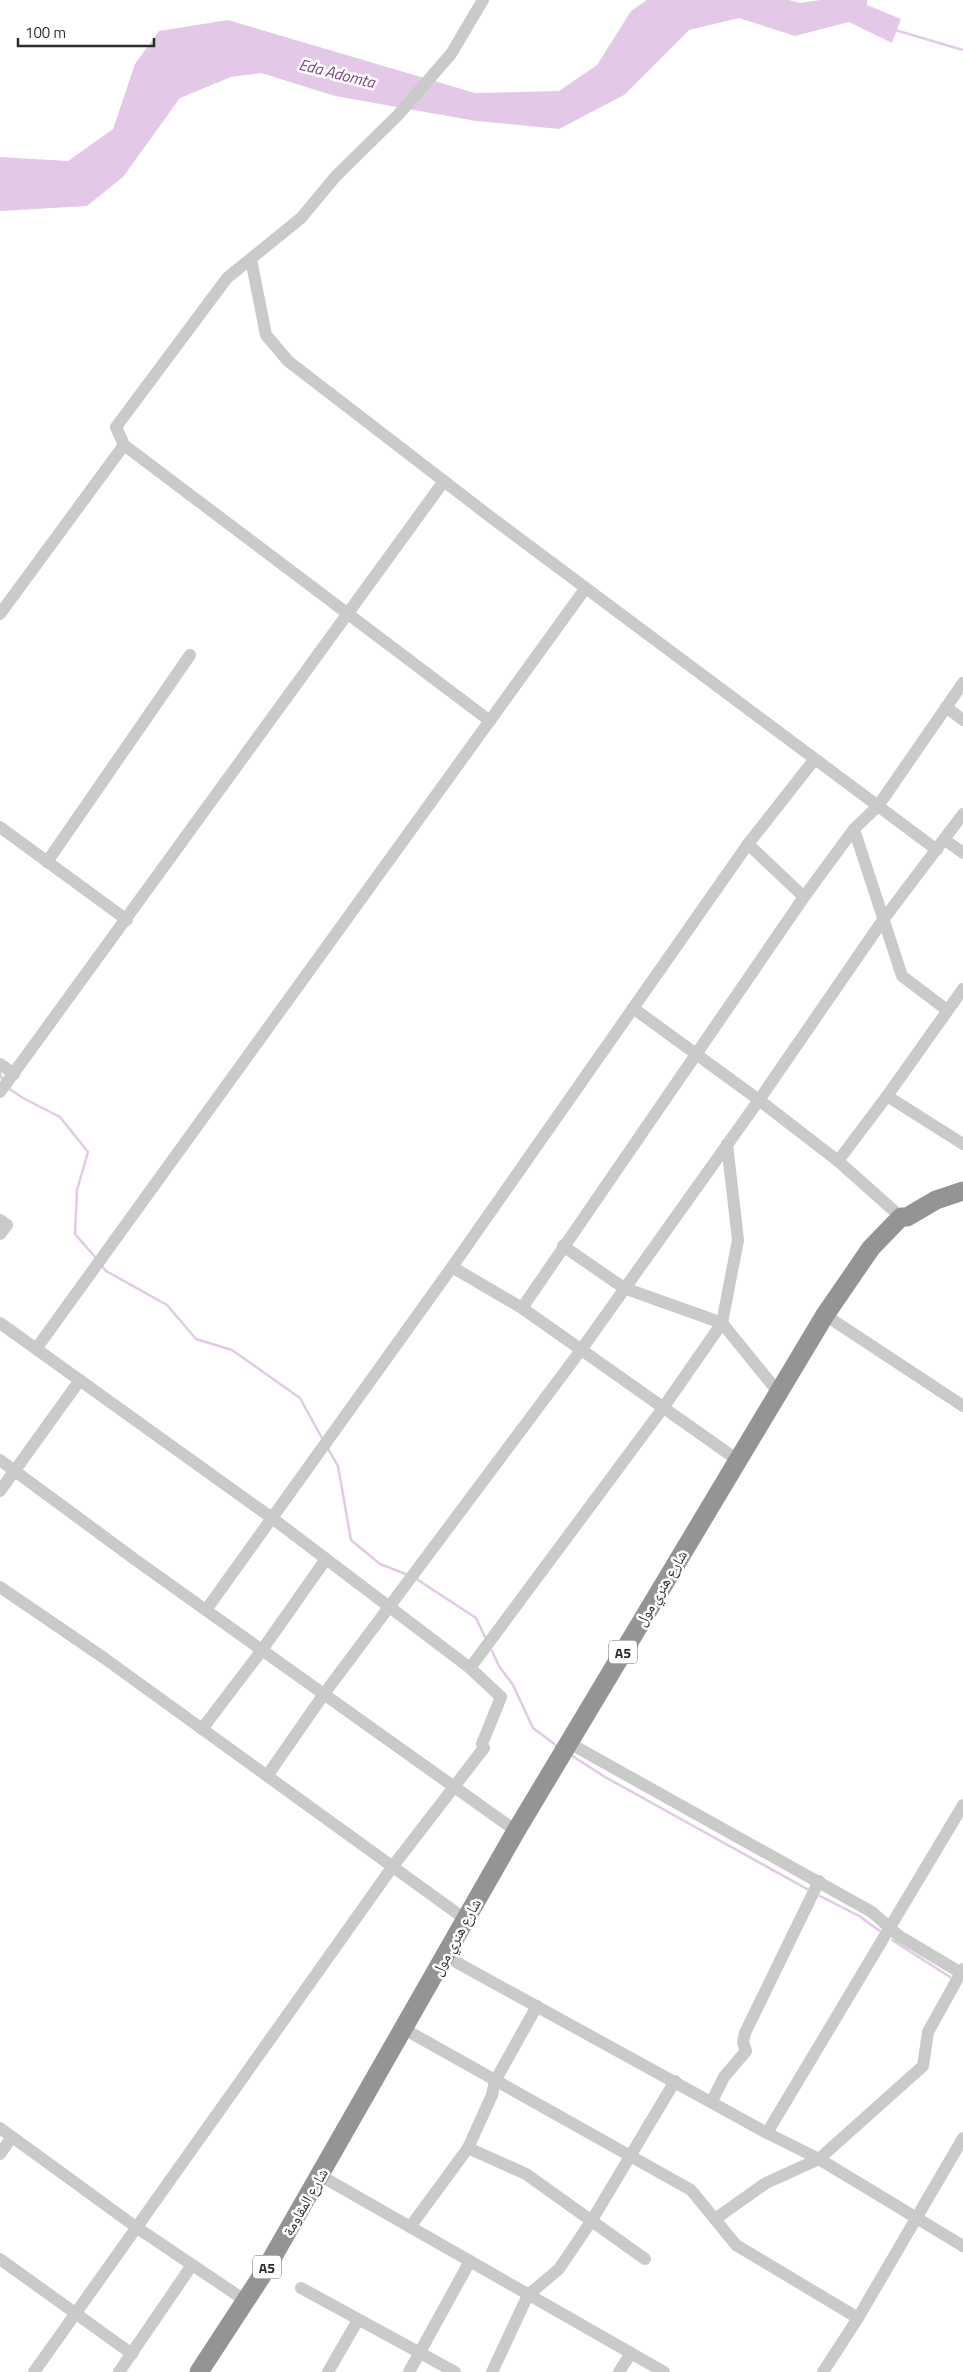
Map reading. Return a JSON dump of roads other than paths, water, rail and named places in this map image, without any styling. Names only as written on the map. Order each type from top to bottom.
[{"type":"highway","name":"شارع هنري مول","points":[[330,2159],[516,1831],[825,1315],[871,1248],[901,1217],[907,1216],[936,1200],[963,1190]]},
{"type":"highway","name":"شارع المقاومة","points":[[199,2372],[246,2301],[330,2159]]},
{"type":"street","points":[[483,0],[451,54],[419,92],[336,176],[301,218],[228,278],[116,427],[124,445],[490,721]]},
{"type":"street","points":[[252,259],[266,335],[288,361],[586,589],[814,760],[878,806],[941,845],[963,853]]},
{"type":"street","points":[[0,614],[124,445]]},
{"type":"street","points":[[0,1092],[444,481]]},
{"type":"street","points":[[36,1349],[586,589]]},
{"type":"street","points":[[47,862],[190,655]]},
{"type":"street","points":[[522,1308],[804,897],[854,828],[878,806],[963,683]]},
{"type":"street","points":[[946,707],[963,720]]},
{"type":"street","points":[[206,1610],[452,1267],[748,844],[814,760]]},
{"type":"street","points":[[267,1776],[388,1606],[581,1350],[759,1100],[883,920],[963,814]]},
{"type":"street","points":[[0,827],[126,920]]},
{"type":"street","points":[[854,828],[902,976],[947,1010]]},
{"type":"street","points":[[748,844],[804,897]]},
{"type":"street","points":[[838,1161],[963,989]]},
{"type":"street","points":[[633,1008],[759,1100],[838,1161],[901,1217]]},
{"type":"street","points":[[0,1064],[14,1074]]},
{"type":"street","points":[[887,1096],[963,1144]]},
{"type":"street","points":[[470,1668],[663,1408],[722,1323],[738,1240],[727,1144]]},
{"type":"street","points":[[0,1220],[7,1225],[0,1234]]},
{"type":"street","points":[[563,1246],[624,1288],[722,1323],[778,1392]]},
{"type":"street","points":[[452,1267],[522,1308],[739,1461]]},
{"type":"street","points":[[825,1315],[963,1406]]},
{"type":"street","points":[[0,1323],[272,1518],[470,1668],[501,1697],[482,1744],[484,1748],[393,1866],[34,2372]]},
{"type":"street","points":[[0,1491],[80,1380]]},
{"type":"street","points":[[0,1460],[206,1610],[516,1831]]},
{"type":"street","points":[[202,1729],[262,1650],[326,1559]]},
{"type":"street","points":[[0,1587],[202,1729],[465,1919]]},
{"type":"street","points":[[569,1743],[819,1881],[872,1912],[899,1936],[962,1972],[928,2032],[922,2066],[819,2158],[766,2183],[714,2219]]},
{"type":"street","points":[[767,2133],[963,1805]]},
{"type":"street","points":[[712,2101],[724,2077],[746,2051],[743,2042],[745,2033],[819,1881]]},
{"type":"street","points":[[445,1956],[675,2080],[767,2133],[819,2158],[963,2246]]},
{"type":"street","points":[[410,2227],[468,2148],[492,2095],[495,2081],[537,2006]]},
{"type":"street","points":[[404,2029],[691,2190],[736,2245],[858,2318]]},
{"type":"street","points":[[492,2372],[528,2296],[559,2269],[592,2220],[675,2080]]},
{"type":"street","points":[[0,2128],[136,2227],[246,2301]]},
{"type":"street","points":[[0,2154],[12,2137]]},
{"type":"street","points":[[823,2372],[858,2318],[963,2138]]},
{"type":"street","points":[[468,2148],[526,2174],[644,2259]]},
{"type":"street","points":[[321,2176],[664,2372]]},
{"type":"street","points":[[0,2259],[132,2354]]},
{"type":"street","points":[[409,2372],[470,2261]]},
{"type":"street","points":[[119,2372],[192,2265]]},
{"type":"street","points":[[300,2288],[455,2372]]},
{"type":"street","points":[[328,2372],[358,2320]]},
{"type":"street","points":[[620,2372],[631,2353]]},
{"type":"water","name":"Eda Adomta","points":[[647,0],[789,0],[800,3],[820,0],[867,0],[867,5],[901,19],[892,43],[849,22],[795,36],[739,18],[689,30],[624,95],[559,129],[476,121],[335,96],[261,73],[231,77],[180,98],[123,177],[87,206],[0,211],[0,157],[68,161],[113,129],[135,64],[159,31],[228,20],[475,93],[559,91],[597,65],[631,11]]},
{"type":"waterway","points":[[895,30],[963,50]]},
{"type":"waterway","points":[[0,1073],[3,1082]]},
{"type":"waterway","points":[[8,1088],[60,1117],[88,1152],[77,1190],[75,1234],[96,1258]]},
{"type":"waterway","points":[[102,1266],[106,1271],[167,1305],[196,1339],[232,1350],[300,1398],[323,1440]]},
{"type":"waterway","points":[[327,1447],[338,1466],[351,1540],[380,1564],[408,1575]]},
{"type":"waterway","points":[[415,1578],[476,1618],[485,1637]]},
{"type":"waterway","points":[[492,1651],[499,1666],[513,1685],[533,1728],[557,1746]]},
{"type":"waterway","points":[[571,1755],[605,1777],[807,1889]]},
{"type":"waterway","points":[[820,1896],[859,1916],[880,1931]]},
{"type":"waterway","points":[[892,1940],[950,1977]]}]
